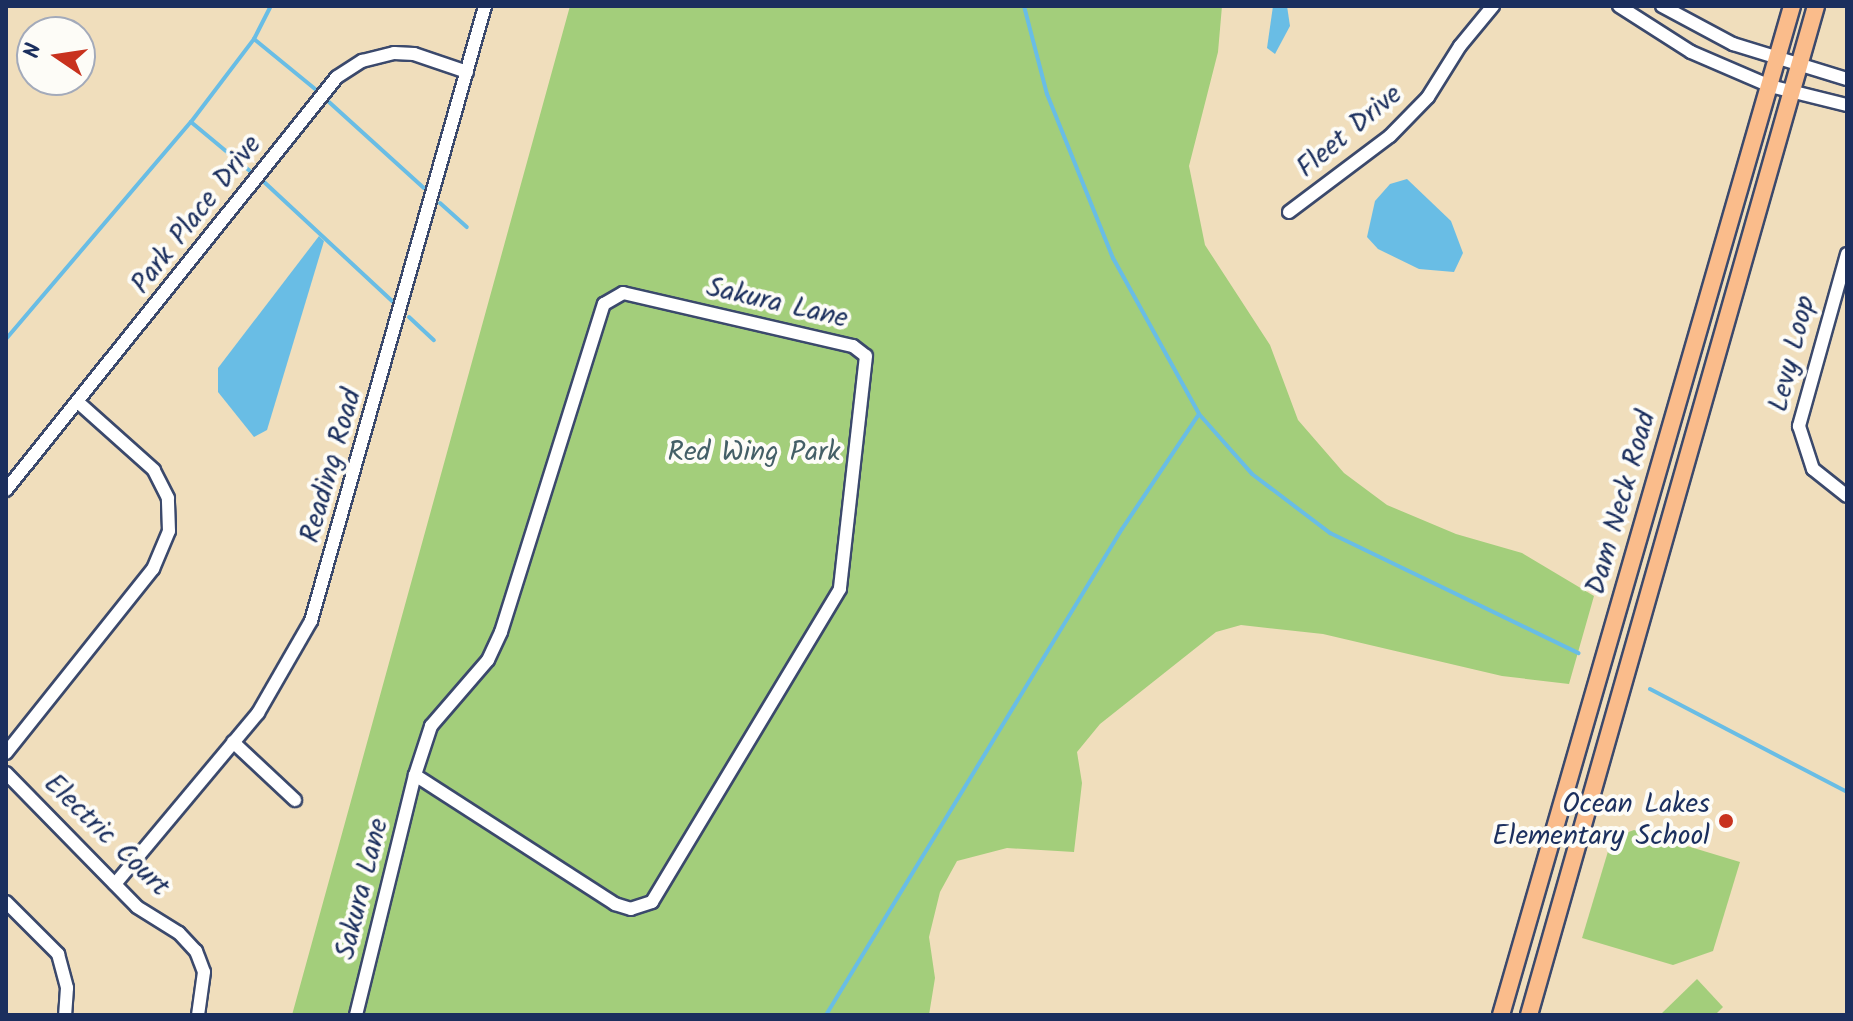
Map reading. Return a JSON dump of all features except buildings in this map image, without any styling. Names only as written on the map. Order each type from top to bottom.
[{"type":"main road","name":"Dam Neck Road","points":[[1502,1012],[1792,6]]},
{"type":"main road","name":"Dam Neck Road","points":[[1529,1015],[1816,6]]},
{"type":"main road","points":[[1502,1012],[1521,1015]]},
{"type":"street","name":"Reading Road","points":[[115,884],[233,742],[282,677],[325,582],[485,6]]},
{"type":"street","name":"Fleet Drive","points":[[1289,212],[1390,136],[1428,97],[1460,46],[1493,6]]},
{"type":"street","points":[[1619,6],[1691,52],[1770,86],[1847,105]]},
{"type":"street","points":[[1662,6],[1699,30],[1776,60],[1847,79]]},
{"type":"street","name":"Park Place Drive","points":[[6,490],[79,403],[337,77],[362,61],[394,53],[414,54],[467,72]]},
{"type":"street","name":"Levy Loop","points":[[1847,254],[1799,426],[1813,469],[1847,496]]},
{"type":"street","name":"Sakura Lane","points":[[356,1015],[415,775],[431,726],[488,660],[501,632],[593,338],[611,296],[623,293],[853,346],[866,356],[840,589],[652,902],[631,909],[615,904],[415,775]]},
{"type":"street","points":[[6,753],[153,569],[169,531],[168,498],[160,479],[79,403]]},
{"type":"street","points":[[233,742],[295,800]]},
{"type":"street","name":"Electric Court","points":[[6,773],[115,884],[196,951],[204,972],[198,1015]]},
{"type":"street","points":[[6,902],[58,954],[67,988],[65,1015]]},
{"type":"green space","name":"Red Wing Park","points":[[570,6],[1222,6],[1218,52],[1189,166],[1205,245],[1270,345],[1298,420],[1344,473],[1387,505],[1456,534],[1522,553],[1594,596],[1569,684],[1502,676],[1323,634],[1241,625],[1216,632],[1100,724],[1077,752],[1082,783],[1074,852],[1007,848],[957,861],[940,892],[929,937],[935,978],[929,1015],[292,1015]]},
{"type":"green space","points":[[1634,830],[1740,862],[1713,951],[1673,965],[1582,938],[1612,838]]},
{"type":"green space","points":[[1697,979],[1723,1007],[1715,1015],[1660,1015]]},
{"type":"water","points":[[1273,6],[1287,6],[1290,26],[1275,54],[1267,48]]},
{"type":"water","points":[[1407,179],[1451,221],[1463,253],[1454,272],[1419,269],[1378,249],[1367,237],[1375,201],[1390,184]]},
{"type":"water","points":[[319,236],[324,241],[267,430],[254,437],[218,392],[218,368]]},
{"type":"waterway","points":[[6,339],[191,122],[254,39],[271,6]]},
{"type":"waterway","points":[[1024,6],[1047,94],[1113,258],[1199,414],[1252,474],[1330,533],[1578,653]]},
{"type":"waterway","points":[[254,39],[315,89]]},
{"type":"waterway","points":[[329,102],[424,188]]},
{"type":"waterway","points":[[191,122],[250,171]]},
{"type":"waterway","points":[[263,181],[393,302]]},
{"type":"waterway","points":[[440,203],[467,227]]},
{"type":"waterway","points":[[409,317],[434,340]]},
{"type":"waterway","points":[[826,1015],[1122,529],[1199,414]]},
{"type":"waterway","points":[[1650,689],[1847,792]]},
{"type":"place","name":"Ocean Lakes Elementary School","points":[[1726,821]]}]
